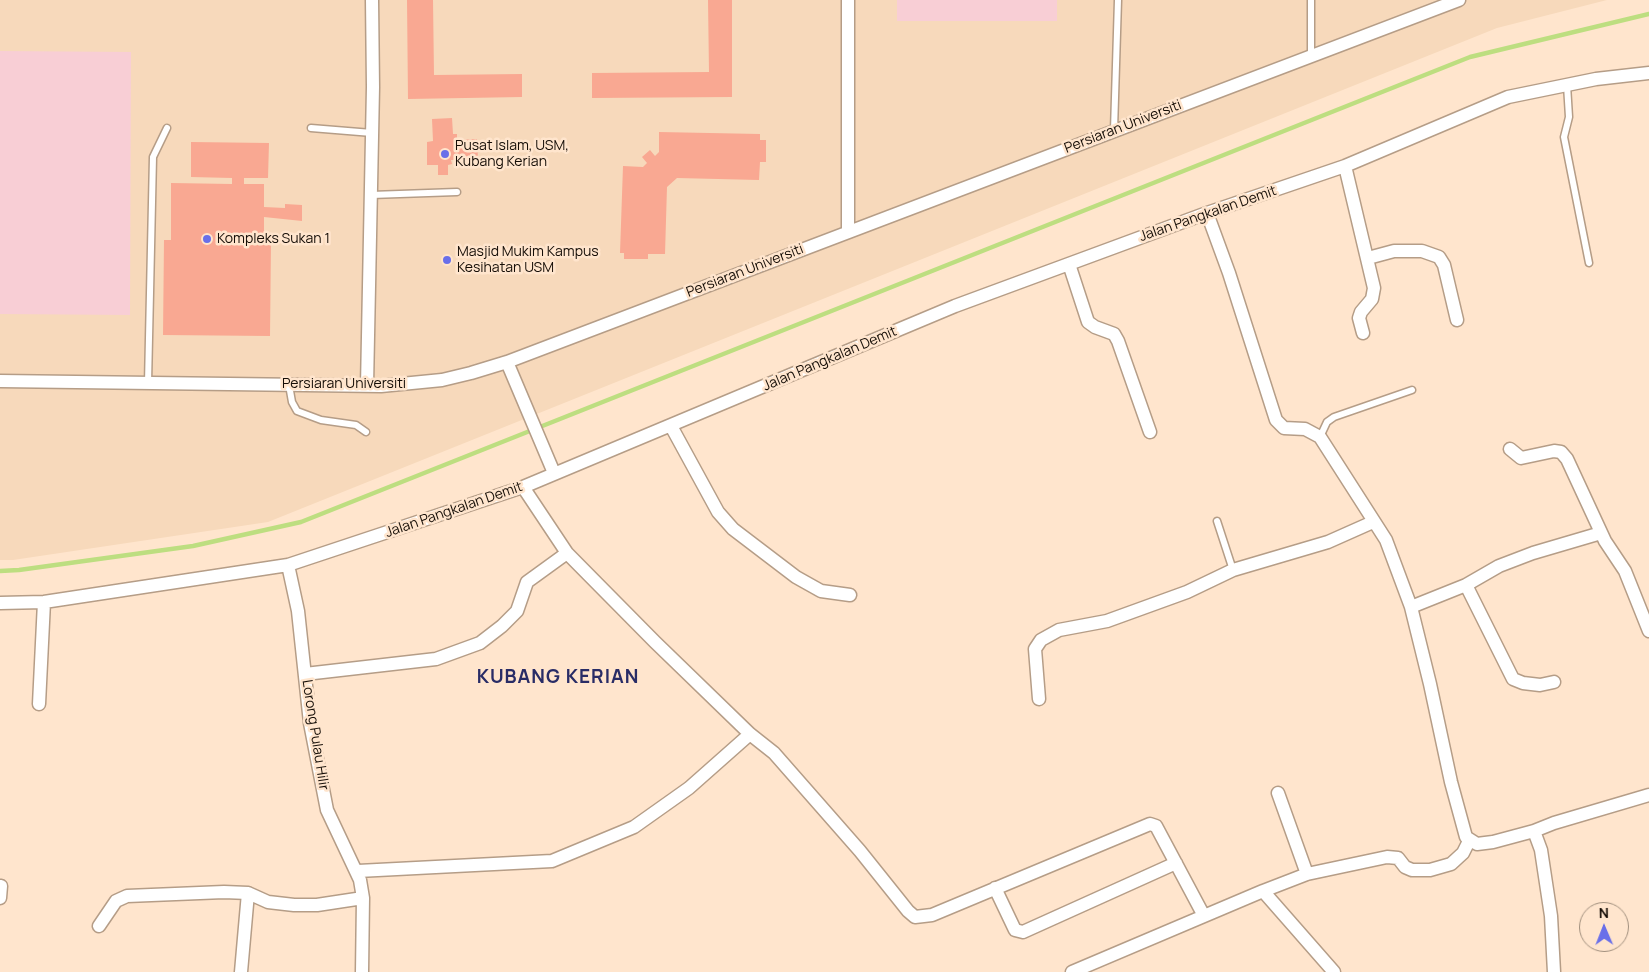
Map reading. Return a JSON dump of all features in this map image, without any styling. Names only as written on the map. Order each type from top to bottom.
[{"type":"street","points":[[367,386],[372,133],[372,0]]},
{"type":"street","points":[[848,0],[848,232]]},
{"type":"street","name":"Persiaran Universiti","points":[[0,381],[367,386],[412,384],[442,380],[507,362],[1459,0]]},
{"type":"street","name":"Jalan Pangkalan Demit","points":[[0,603],[44,602],[288,565],[524,487],[956,306],[1207,213],[1345,166],[1508,97],[1596,79],[1649,73]]},
{"type":"street","points":[[1345,166],[1368,258],[1374,293],[1359,318],[1363,333]]},
{"type":"street","points":[[1207,213],[1229,273],[1276,420],[1284,428],[1305,429],[1320,437],[1372,522],[1386,540],[1411,607],[1451,782],[1464,830],[1470,841],[1477,844],[1493,842],[1534,832],[1554,823],[1649,795]]},
{"type":"street","points":[[1368,258],[1394,251],[1422,251],[1439,257],[1444,265],[1458,320]]},
{"type":"street","points":[[1070,264],[1088,322],[1095,328],[1114,334],[1118,341],[1150,432]]},
{"type":"street","points":[[507,362],[554,473]]},
{"type":"street","points":[[671,426],[718,512],[733,529],[796,577],[821,591],[850,595]]},
{"type":"street","points":[[1510,449],[1520,458],[1554,451],[1561,452],[1567,459],[1604,542],[1625,571],[1649,631]]},
{"type":"street","points":[[524,487],[567,553],[750,734],[774,752],[860,851],[908,911],[916,917],[932,915],[1150,824],[1156,826],[1204,916]]},
{"type":"street","points":[[1039,698],[1034,658],[1035,649],[1041,640],[1059,630],[1107,621],[1178,596],[1233,570],[1328,542],[1372,522]]},
{"type":"street","points":[[1411,607],[1466,585],[1498,566],[1601,532]]},
{"type":"street","points":[[305,674],[436,659],[480,643],[502,626],[517,611],[527,582],[567,553]]},
{"type":"street","name":"Lorong Pulau Hilir","points":[[288,565],[298,611],[310,723],[327,810],[358,871],[363,898],[362,972]]},
{"type":"street","points":[[1466,585],[1513,679],[1523,683],[1540,685],[1554,682]]},
{"type":"street","points":[[39,704],[44,602]]},
{"type":"street","points":[[358,871],[552,861],[634,827],[689,788],[750,734]]},
{"type":"street","points":[[1278,793],[1307,874]]},
{"type":"street","points":[[1534,832],[1541,850],[1550,907],[1554,972]]},
{"type":"street","points":[[1072,972],[1307,874],[1387,857],[1398,858],[1405,867],[1412,870],[1430,870],[1451,864],[1463,853],[1470,841]]},
{"type":"street","points":[[995,888],[1015,930],[1023,932],[1176,862]]},
{"type":"street","points":[[99,926],[116,901],[127,896],[224,892],[248,893],[268,902],[294,905],[317,905],[363,898]]},
{"type":"street","points":[[1263,892],[1334,972]]},
{"type":"street","points":[[241,972],[248,893]]},
{"type":"lane","points":[[1114,130],[1118,0]]},
{"type":"lane","points":[[1311,0],[1311,55]]},
{"type":"lane","points":[[1567,85],[1569,118],[1564,137],[1589,263]]},
{"type":"lane","points":[[148,383],[153,157],[168,128]]},
{"type":"lane","points":[[311,128],[372,133]]},
{"type":"lane","points":[[371,195],[457,192]]},
{"type":"lane","points":[[289,385],[292,402],[297,411],[321,420],[356,425],[366,432]]},
{"type":"lane","points":[[1320,437],[1327,422],[1334,417],[1412,390]]},
{"type":"lane","points":[[1217,521],[1233,570]]},
{"type":"shaded area","points":[[0,0],[1607,0],[1497,28],[268,522],[13,560],[0,560]]},
{"type":"shaded area","points":[[897,0],[1057,0],[1057,21],[897,21]]},
{"type":"shaded area","points":[[0,51],[131,52],[130,315],[0,314]]},
{"type":"building","points":[[407,0],[433,0],[434,75],[522,74],[522,97],[408,99]]},
{"type":"building","points":[[708,0],[732,0],[732,97],[592,98],[592,73],[709,72]]},
{"type":"building","points":[[452,118],[453,134],[457,134],[457,140],[477,139],[478,159],[451,160],[452,164],[448,165],[448,175],[438,175],[438,165],[427,165],[427,142],[433,141],[432,119]]},
{"type":"building","points":[[659,132],[760,134],[760,140],[766,140],[766,162],[760,162],[759,180],[677,178],[667,187],[665,254],[648,254],[648,259],[624,259],[624,253],[620,253],[623,166],[643,167],[647,163],[642,157],[650,150],[655,156],[659,152]]},
{"type":"building","name":"Kompleks Sukan 1","points":[[191,142],[269,143],[268,178],[244,178],[244,184],[264,184],[264,207],[285,208],[285,204],[302,205],[302,221],[264,217],[264,238],[243,237],[243,241],[271,241],[270,336],[163,335],[164,240],[171,240],[171,183],[232,184],[232,178],[191,177]]},
{"type":"waterway","points":[[0,571],[193,546],[301,522],[1470,57],[1649,14]]},
{"type":"place","name":"Pusat Islam, USM, Kubang Kerian","points":[[445,154]]},
{"type":"place","name":"Kompleks Sukan 1","points":[[207,239]]},
{"type":"place","name":"Masjid Mukim Kampus Kesihatan USM","points":[[447,260]]},
{"type":"district","name":"KUBANG KERIAN","points":[[558,678]]}]
